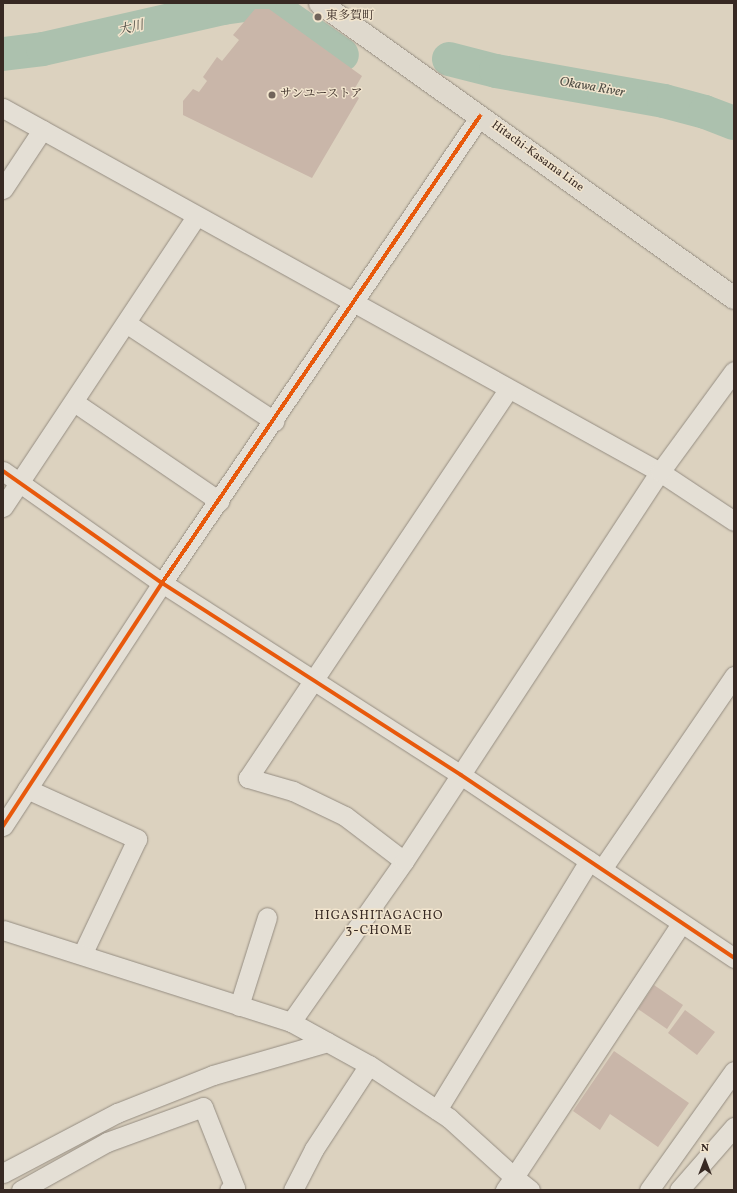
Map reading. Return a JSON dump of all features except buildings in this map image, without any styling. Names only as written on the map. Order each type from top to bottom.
[{"type":"main road","name":"Hitachi-Kasama Line","points":[[320,3],[734,298]]},
{"type":"street","points":[[3,108],[196,217],[355,302],[508,390],[660,472],[734,521]]},
{"type":"street","points":[[3,826],[162,583],[274,421],[480,116]]},
{"type":"street","points":[[3,189],[42,130]]},
{"type":"street","points":[[3,507],[196,217]]},
{"type":"street","points":[[126,323],[274,421]]},
{"type":"street","points":[[292,1022],[404,861],[660,472],[734,371]]},
{"type":"street","points":[[404,861],[345,816],[293,791],[248,778],[508,390]]},
{"type":"street","points":[[74,402],[219,501]]},
{"type":"street","points":[[3,471],[162,583],[314,679],[461,775],[681,924],[734,958]]},
{"type":"street","points":[[437,1110],[596,865],[734,676]]},
{"type":"street","points":[[27,789],[138,839],[82,955]]},
{"type":"street","points":[[239,1006],[267,917]]},
{"type":"street","points":[[510,1184],[681,924]]},
{"type":"street","points":[[3,930],[292,1022],[369,1065],[437,1110],[510,1184],[530,1190]]},
{"type":"street","points":[[3,1173],[118,1113],[213,1075],[327,1042]]},
{"type":"street","points":[[293,1190],[314,1149],[369,1065]]},
{"type":"street","points":[[649,1190],[734,1071]]},
{"type":"street","points":[[24,1190],[107,1142],[203,1107],[235,1188],[230,1190]]},
{"type":"street","points":[[678,1190],[734,1127]]},
{"type":"waterway","name":"大川","points":[[3,54],[43,49],[223,8],[260,3]]},
{"type":"waterway","name":"大川","points":[[267,3],[342,55]]},
{"type":"waterway","name":"Okawa River","points":[[449,59],[496,71],[664,101],[705,112],[734,123]]},
{"type":"cycle path","points":[[3,826],[162,583],[480,116]]},
{"type":"cycle path","points":[[3,471],[162,583],[461,775],[734,958]]},
{"type":"place","name":"東多賀町","points":[[318,17]]},
{"type":"place","name":"サンユーストア","points":[[272,95]]},
{"type":"district","name":"HIGASHITAGACHO 3-CHOME","points":[[379,924]]}]
